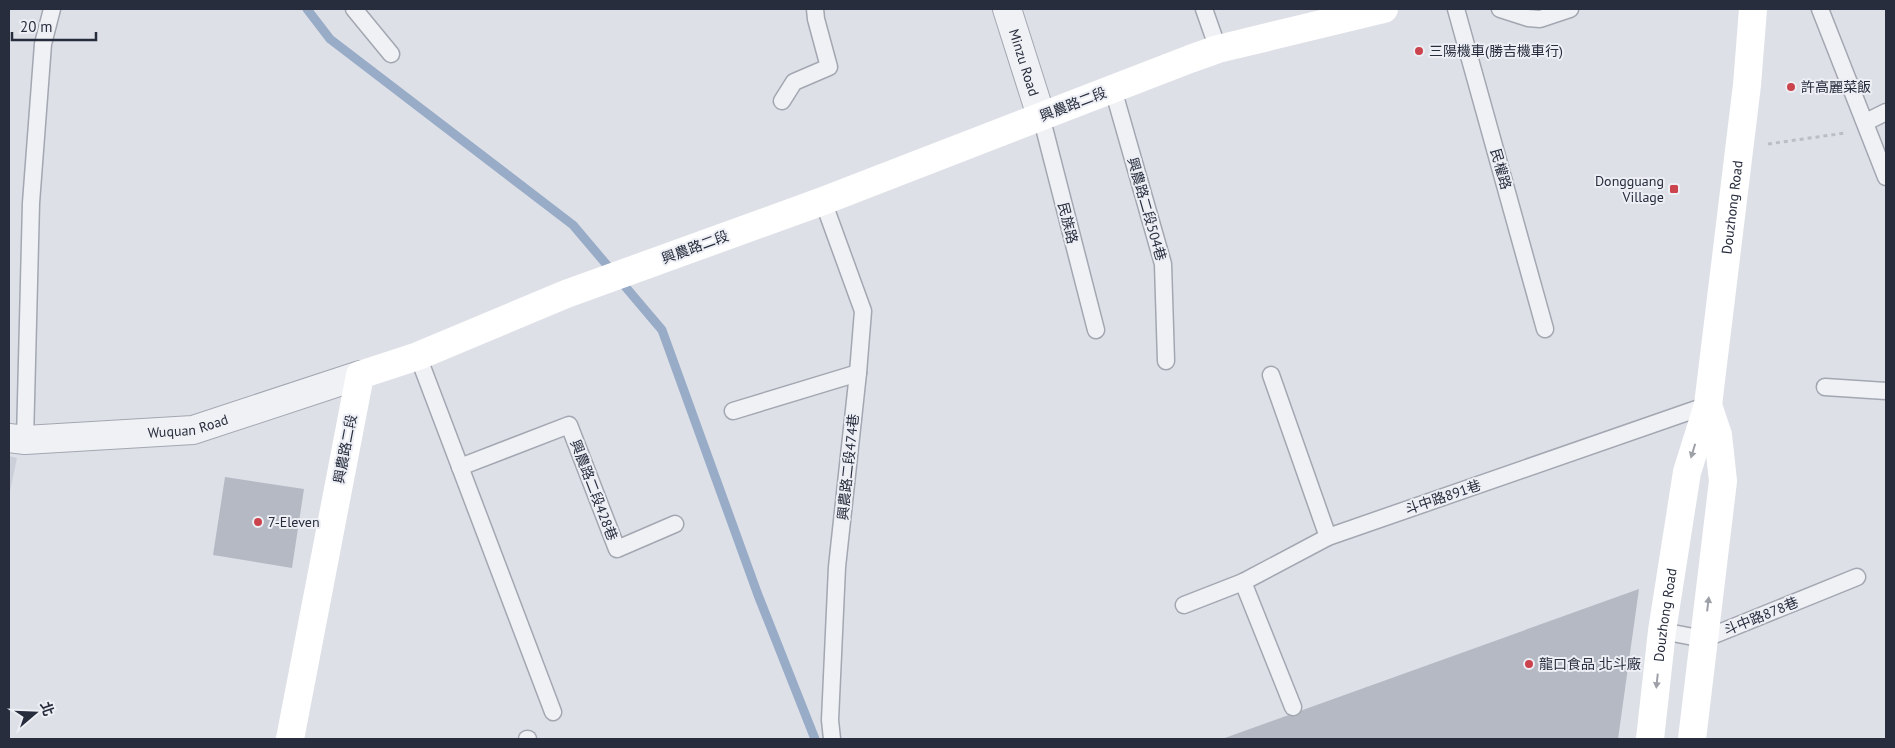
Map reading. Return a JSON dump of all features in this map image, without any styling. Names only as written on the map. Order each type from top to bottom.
[{"type":"street","name":"Minzu Road","points":[[1007,9],[1041,116]]},
{"type":"street","name":"興農路二段","points":[[290,739],[360,375],[418,356],[566,294],[823,201],[1218,49],[1384,9]]},
{"type":"street","name":"Douzhong Road","points":[[1650,739],[1662,631],[1687,472],[1708,405],[1739,148],[1753,9]]},
{"type":"street","name":"Wuquan Road","points":[[17,439],[193,430],[360,375]]},
{"type":"street","name":"Douzhong Road","points":[[1692,739],[1723,481],[1718,435],[1708,405]]},
{"type":"lane","points":[[17,439],[31,203],[43,44],[52,9]]},
{"type":"lane","points":[[354,9],[391,54]]},
{"type":"lane","points":[[782,101],[794,82],[829,67],[815,9]]},
{"type":"lane","points":[[1204,9],[1218,49]]},
{"type":"lane","name":"民權路","points":[[1456,9],[1545,329]]},
{"type":"lane","points":[[1500,9],[1528,18],[1540,19],[1570,9]]},
{"type":"lane","points":[[1820,9],[1886,177]]},
{"type":"lane","name":"興農路二段504巷","points":[[1113,89],[1163,264],[1166,362]]},
{"type":"lane","points":[[1867,126],[1886,112]]},
{"type":"lane","name":"民族路","points":[[1041,116],[1096,330]]},
{"type":"lane","name":"興農路二段474巷","points":[[823,201],[862,311],[858,373],[837,567],[830,720],[832,739]]},
{"type":"lane","points":[[418,356],[553,712]]},
{"type":"lane","points":[[733,411],[858,373]]},
{"type":"lane","points":[[1271,375],[1328,537]]},
{"type":"lane","points":[[1825,387],[1886,391]]},
{"type":"lane","name":"斗中路891巷","points":[[1184,605],[1243,582],[1328,537],[1708,405]]},
{"type":"lane","name":"興農路二段428巷","points":[[460,467],[569,425],[617,549],[676,524]]},
{"type":"lane","name":"斗中路878巷","points":[[1704,638],[1857,577]]},
{"type":"lane","points":[[1243,582],[1293,707]]},
{"type":"lane","points":[[1662,631],[1704,638]]},
{"type":"path","points":[[1739,148],[1867,126]]},
{"type":"shaded area","points":[[9,456],[17,458],[9,496]]},
{"type":"building","name":"7-Eleven","points":[[225,477],[304,489],[292,568],[213,555]]},
{"type":"building","name":"龍口食品 北斗廠","points":[[1639,589],[1618,739],[1222,739]]},
{"type":"waterway","points":[[307,9],[330,39],[573,225],[662,330],[758,595],[815,739]]},
{"type":"place","name":"三陽機車(勝吉機車行)","points":[[1419,51]]},
{"type":"place","name":"許高麗菜飯","points":[[1791,87]]},
{"type":"place","name":"Dongguang Village","points":[[1674,189]]},
{"type":"place","name":"7-Eleven","points":[[258,522]]},
{"type":"place","name":"龍口食品 北斗廠","points":[[1529,664]]}]
